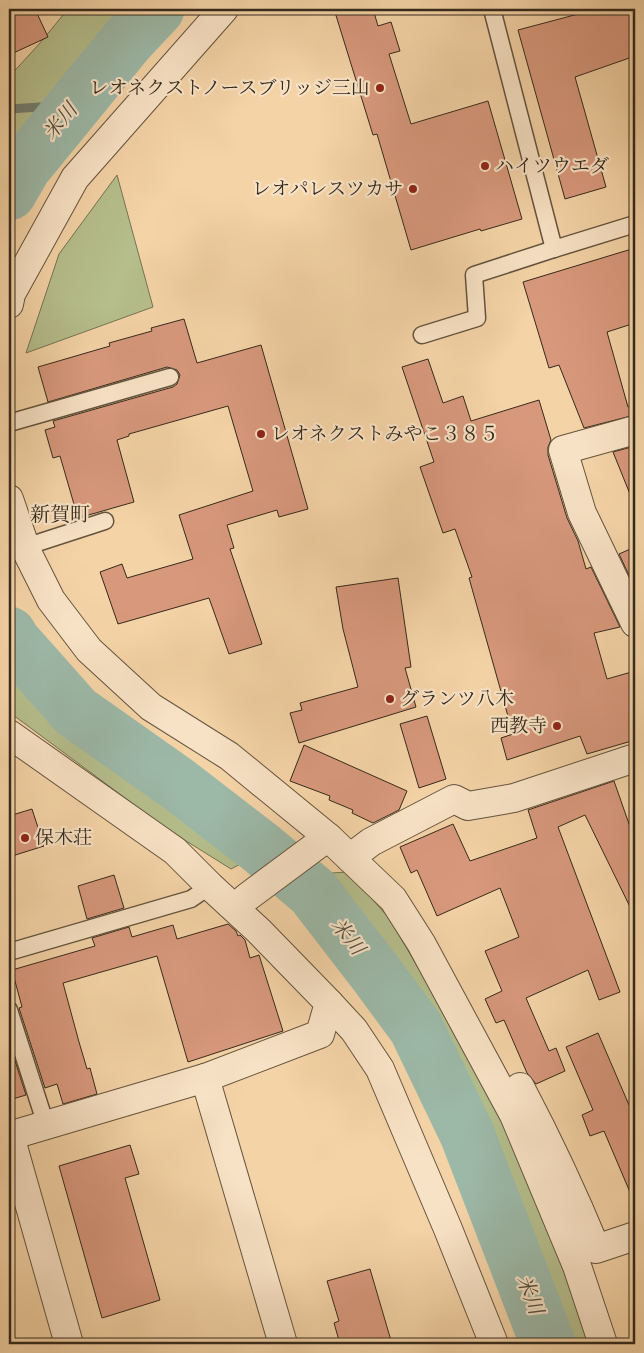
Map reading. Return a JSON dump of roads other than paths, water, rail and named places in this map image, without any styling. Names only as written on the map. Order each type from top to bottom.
[{"type":"street","points":[[9,304],[11,294],[75,178],[224,9]]},
{"type":"street","points":[[635,430],[563,450],[582,513],[635,623]]},
{"type":"street","points":[[9,499],[25,546],[51,600],[90,650],[151,707],[229,756],[322,842],[350,858],[393,899],[420,943],[514,1114],[577,1266],[603,1344]]},
{"type":"street","points":[[9,734],[175,851],[210,886],[240,903],[259,931],[354,1030],[380,1069],[448,1229],[494,1344]]},
{"type":"street","points":[[350,858],[371,842],[454,799],[468,806],[514,798],[635,758]]},
{"type":"street","points":[[240,903],[322,842]]},
{"type":"street","points":[[69,1344],[10,1136],[205,1078],[320,1034],[329,1003]]},
{"type":"street","points":[[463,1021],[475,1023],[493,1036],[552,1149],[573,1193],[596,1249],[635,1236]]},
{"type":"street","points":[[205,1078],[282,1344]]},
{"type":"lane","points":[[492,9],[554,249]]},
{"type":"lane","points":[[422,335],[477,318],[474,275],[635,224]]},
{"type":"lane","points":[[9,423],[170,377]]},
{"type":"lane","points":[[25,546],[105,521]]},
{"type":"lane","points":[[9,952],[191,899],[210,886]]},
{"type":"lane","points":[[9,1010],[46,1125]]},
{"type":"waterway","name":"米川","points":[[9,193],[24,167],[127,41],[157,9]]},
{"type":"waterway","points":[[9,109],[40,107],[62,122]]},
{"type":"waterway","name":"米川","points":[[9,634],[13,641],[76,712],[178,784],[261,848],[313,892],[377,975],[416,1028],[467,1134],[548,1344]]},
{"type":"place","name":"レオネクストノースブリッジ三山","points":[[380,88]]},
{"type":"place","name":"ハイツウエダ","points":[[485,166]]},
{"type":"place","name":"レオパレスツカサ","points":[[413,189]]},
{"type":"place","name":"レオネクストみやこ３８５","points":[[261,434]]},
{"type":"place","name":"グランツ八木","points":[[390,699]]},
{"type":"place","name":"西教寺","points":[[557,726]]},
{"type":"place","name":"保木荘","points":[[25,838]]},
{"type":"district","name":"新賀町","points":[[60,515]]}]
